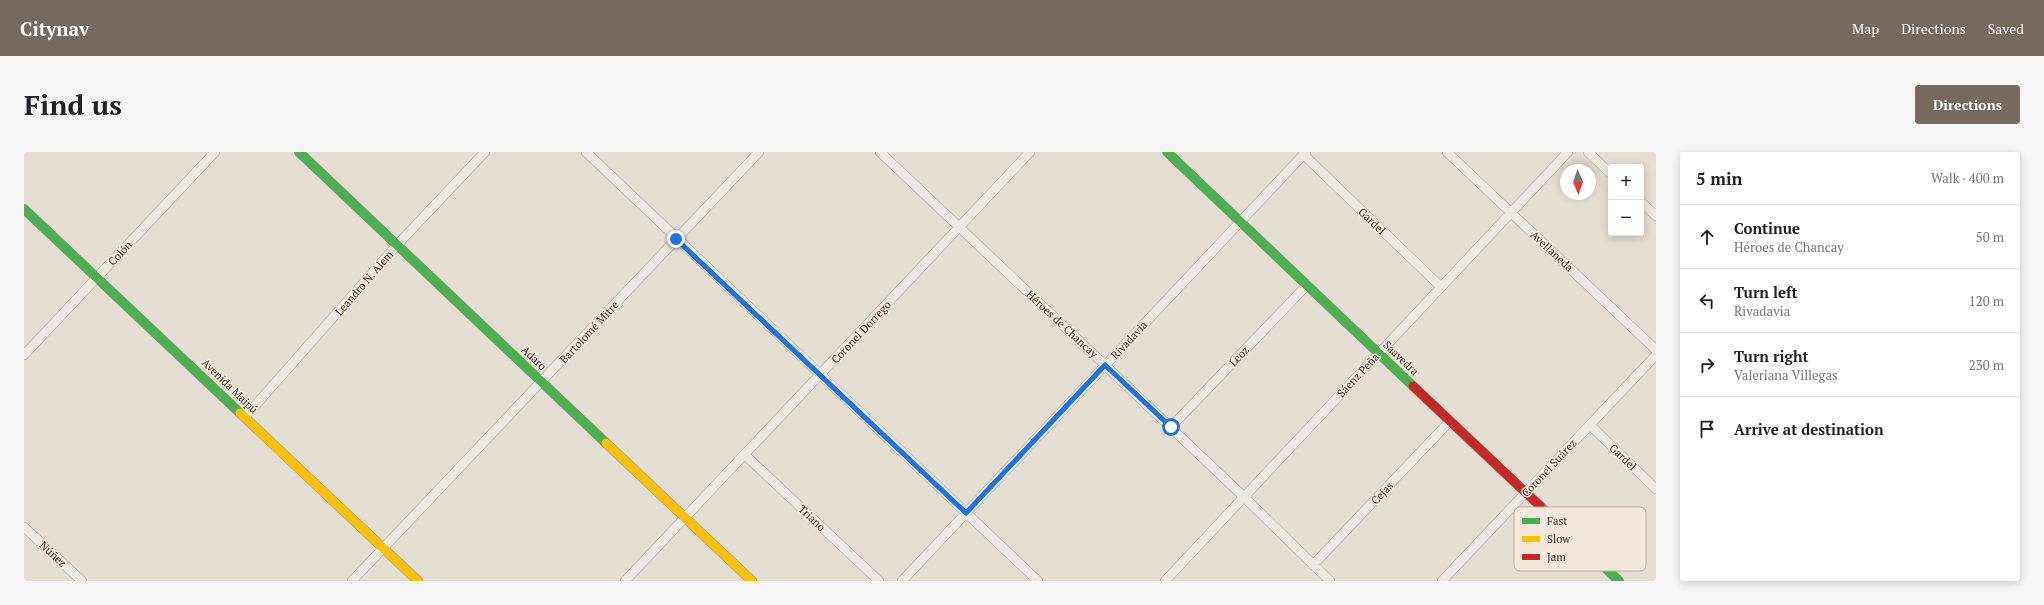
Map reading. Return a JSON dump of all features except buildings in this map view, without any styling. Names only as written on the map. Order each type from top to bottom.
[{"type":"street","name":"Colón","points":[[24,355],[215,152]]},
{"type":"street","name":"Adaro","points":[[299,152],[752,581]]},
{"type":"street","name":"Leandro N. Alem","points":[[245,417],[397,245],[485,152]]},
{"type":"street","points":[[586,152],[1038,581]]},
{"type":"street","name":"Bartolomé Mitre","points":[[352,581],[759,152]]},
{"type":"street","name":"Héroes de Chancay","points":[[880,152],[1171,427],[1330,581]]},
{"type":"street","name":"Coronel Dorrego","points":[[625,581],[1030,152]]},
{"type":"street","name":"Saavedra","points":[[1167,152],[1542,507]]},
{"type":"street","name":"Avellaneda","points":[[1447,152],[1656,350]]},
{"type":"street","name":"Sáenz Peña","points":[[1165,581],[1568,152]]},
{"type":"street","points":[[1588,152],[1608,171]]},
{"type":"street","name":"Rivadavia","points":[[902,581],[1305,153]]},
{"type":"street","name":"Gardel","points":[[1305,153],[1441,287]]},
{"type":"street","points":[[1644,205],[1656,216]]},
{"type":"street","name":"Avenida Maipú","points":[[24,208],[98,276],[418,581]]},
{"type":"street","name":"Leoz","points":[[1171,427],[1307,285]]},
{"type":"street","name":"Coronel Suárez","points":[[1442,581],[1656,355]]},
{"type":"street","name":"Cejas","points":[[1313,565],[1450,420]]},
{"type":"street","name":"Gardel","points":[[1590,425],[1656,489]]},
{"type":"street","name":"Triano","points":[[745,455],[879,581]]},
{"type":"street","name":"Núñez","points":[[24,527],[82,581]]},
{"type":"street","name":"Saavedra","points":[[1609,571],[1619,581]]},
{"type":"traffic: fast","points":[[299,152],[606,443]]},
{"type":"traffic: fast","points":[[1167,152],[1413,386]]},
{"type":"traffic: fast","points":[[24,209],[240,413]]},
{"type":"traffic: fast","points":[[1608,571],[1619,581]]},
{"type":"traffic: slow","points":[[240,413],[418,581]]},
{"type":"traffic: slow","points":[[606,443],[752,581]]},
{"type":"traffic: jam","points":[[1413,386],[1540,506]]},
{"type":"route","points":[[676,239],[966,513],[1105,365],[1171,427]]}]
